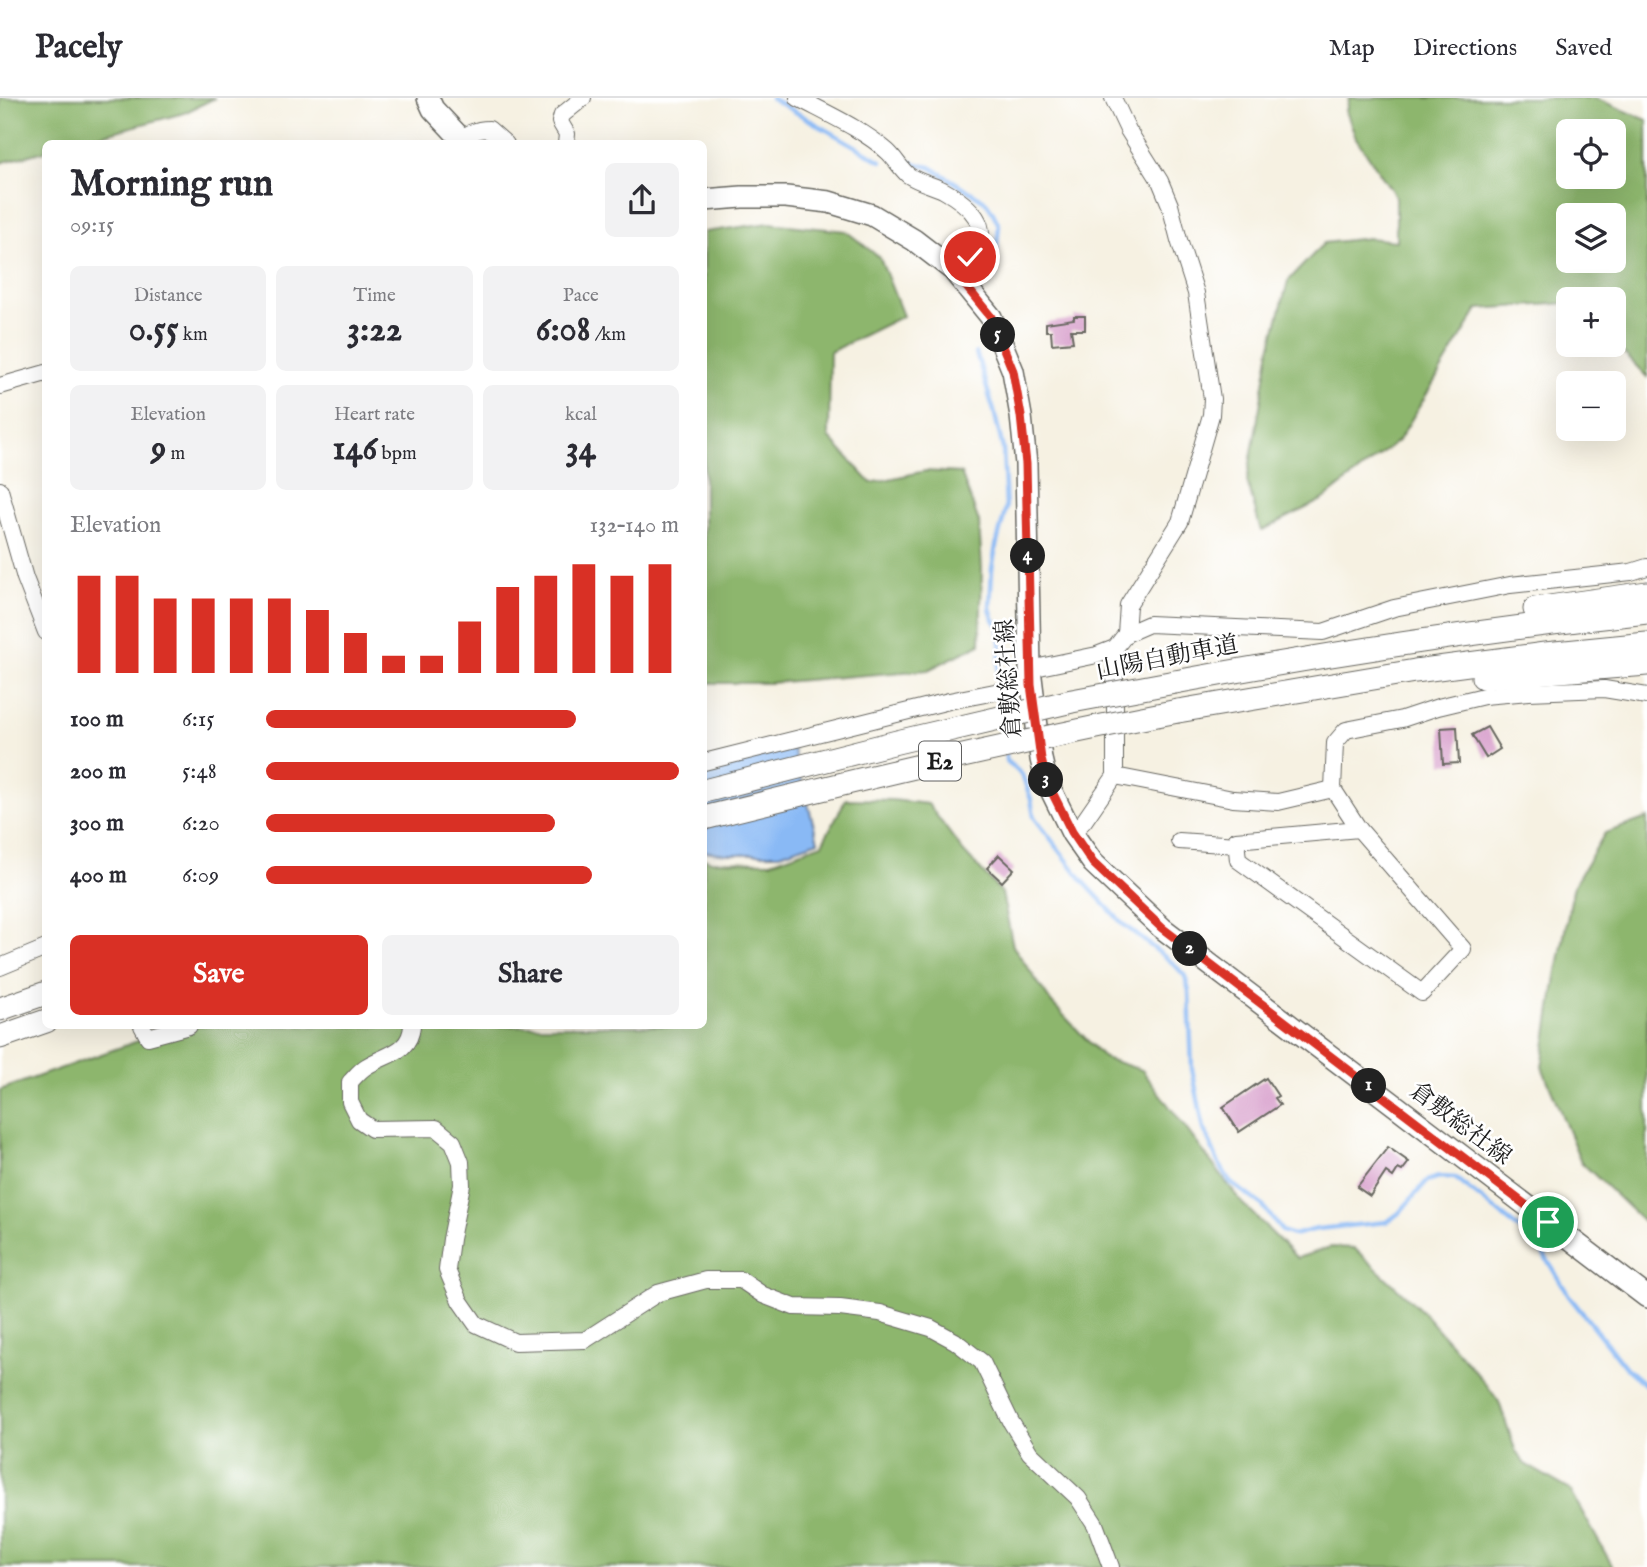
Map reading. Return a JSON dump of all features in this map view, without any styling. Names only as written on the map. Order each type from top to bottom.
[{"type":"highway","points":[[1299,659],[1504,614],[1647,593]]},
{"type":"highway","name":"山陽自動車道","points":[[707,790],[1072,701],[1299,659],[1542,623],[1647,612]]},
{"type":"highway","name":"E2","points":[[707,817],[885,773],[1077,730],[1178,711],[1441,668],[1647,644]]},
{"type":"highway","points":[[1302,690],[1647,664]]},
{"type":"highway","points":[[0,1009],[42,994]]},
{"type":"highway","points":[[0,1037],[42,1022]]},
{"type":"main road","points":[[428,98],[459,140]]},
{"type":"main road","name":"倉敷総社線","points":[[707,200],[786,197],[829,202],[873,215],[914,240],[953,270],[991,317],[1013,371],[1026,464],[1030,677],[1046,780],[1072,832],[1093,863],[1162,928],[1647,1297]]},
{"type":"street","points":[[566,140],[567,134],[560,122],[562,115],[583,98]]},
{"type":"street","points":[[798,98],[886,150],[909,175],[968,206],[978,219],[981,230],[978,244],[970,257],[953,270]]},
{"type":"street","points":[[1113,98],[1128,130],[1160,181],[1170,205],[1196,293],[1212,399],[1180,522],[1128,605],[1126,634]]},
{"type":"street","points":[[464,140],[480,129],[489,129],[501,140]]},
{"type":"street","points":[[0,386],[42,374]]},
{"type":"street","points":[[0,490],[25,578],[42,622]]},
{"type":"street","points":[[707,761],[949,701],[1030,677],[1115,648],[1126,634],[1149,624],[1323,632],[1394,608],[1510,586],[1631,572],[1647,567]]},
{"type":"street","points":[[1072,832],[1084,821],[1115,776],[1115,648]]},
{"type":"street","points":[[1359,829],[1236,840],[1238,860],[1422,993],[1463,949],[1359,829],[1333,789],[1335,743],[1346,730],[1402,719],[1483,696],[1604,689],[1647,696]]},
{"type":"street","points":[[1115,776],[1233,799],[1278,802],[1333,789]]},
{"type":"street","points":[[1179,841],[1237,845]]},
{"type":"street","points":[[0,967],[42,950]]},
{"type":"street","points":[[144,1029],[148,1037],[178,1029]]},
{"type":"street","points":[[412,1029],[405,1046],[365,1067],[350,1082],[350,1102],[359,1120],[372,1129],[436,1128],[453,1142],[461,1162],[462,1185],[447,1270],[460,1301],[476,1324],[515,1342],[585,1340],[658,1293],[706,1280],[741,1280],[763,1295],[794,1307],[840,1308],[880,1313],[931,1328],[955,1341],[982,1362],[1030,1453],[1078,1498],[1095,1524],[1111,1567]]},
{"type":"green space","points":[[0,98],[215,98],[184,113],[83,140],[42,140],[42,152],[0,163]]},
{"type":"green space","points":[[1349,98],[1595,98],[1647,120],[1647,377],[1626,355],[1626,287],[1556,287],[1556,304],[1478,309],[1399,440],[1324,499],[1261,531],[1247,481],[1270,349],[1288,281],[1324,243],[1369,238],[1396,241],[1396,197],[1356,138],[1346,111]]},
{"type":"green space","points":[[769,223],[846,231],[880,258],[903,316],[830,352],[829,437],[871,483],[925,471],[961,473],[979,522],[982,569],[980,644],[928,670],[769,683],[707,683],[707,232]]},
{"type":"green space","points":[[846,799],[928,804],[963,851],[1002,893],[1013,946],[1052,1003],[1104,1058],[1142,1070],[1242,1203],[1297,1258],[1331,1247],[1354,1248],[1422,1311],[1499,1402],[1516,1452],[1525,1464],[1570,1490],[1613,1567],[0,1567],[0,1090],[172,1029],[707,1029],[707,859],[771,862],[822,844]]},
{"type":"green space","points":[[1647,818],[1647,1225],[1581,1162],[1542,1067],[1574,885],[1605,833]]},
{"type":"water","points":[[793,748],[818,841],[780,854],[707,851],[707,770]]},
{"type":"building","points":[[1074,316],[1085,316],[1085,330],[1071,330],[1073,342],[1052,344],[1051,331],[1046,331],[1046,323],[1074,319]]},
{"type":"building","points":[[1457,727],[1459,763],[1443,764],[1441,728]]},
{"type":"building","points":[[1487,727],[1500,749],[1486,758],[1472,735]]},
{"type":"building","points":[[999,855],[1014,869],[1002,882],[987,868]]},
{"type":"building","points":[[1266,1078],[1278,1096],[1275,1098],[1280,1105],[1239,1132],[1223,1107]]},
{"type":"building","points":[[1388,1147],[1409,1162],[1402,1171],[1398,1169],[1393,1177],[1386,1172],[1370,1196],[1357,1187]]},
{"type":"waterway","points":[[771,98],[881,161]]},
{"type":"waterway","points":[[909,162],[930,167],[985,201],[999,225],[994,278]]},
{"type":"waterway","points":[[976,353],[1003,449],[1006,508],[992,569],[990,608],[999,627],[1001,642],[998,675]]},
{"type":"waterway","points":[[1006,755],[1006,760],[1022,775],[1034,817],[1083,881],[1123,924],[1174,964],[1185,976],[1189,991],[1192,1069],[1204,1129],[1218,1162],[1231,1183],[1262,1205],[1282,1231],[1293,1235],[1317,1229],[1387,1222],[1399,1213],[1427,1181],[1439,1177],[1455,1178],[1537,1243],[1569,1296],[1626,1368],[1647,1386]]},
{"type":"route","points":[[970,257],[953,270],[991,317],[1013,371],[1021,416],[1026,464],[1031,685],[1046,780],[1072,832],[1093,863],[1162,928],[1548,1222]]}]
